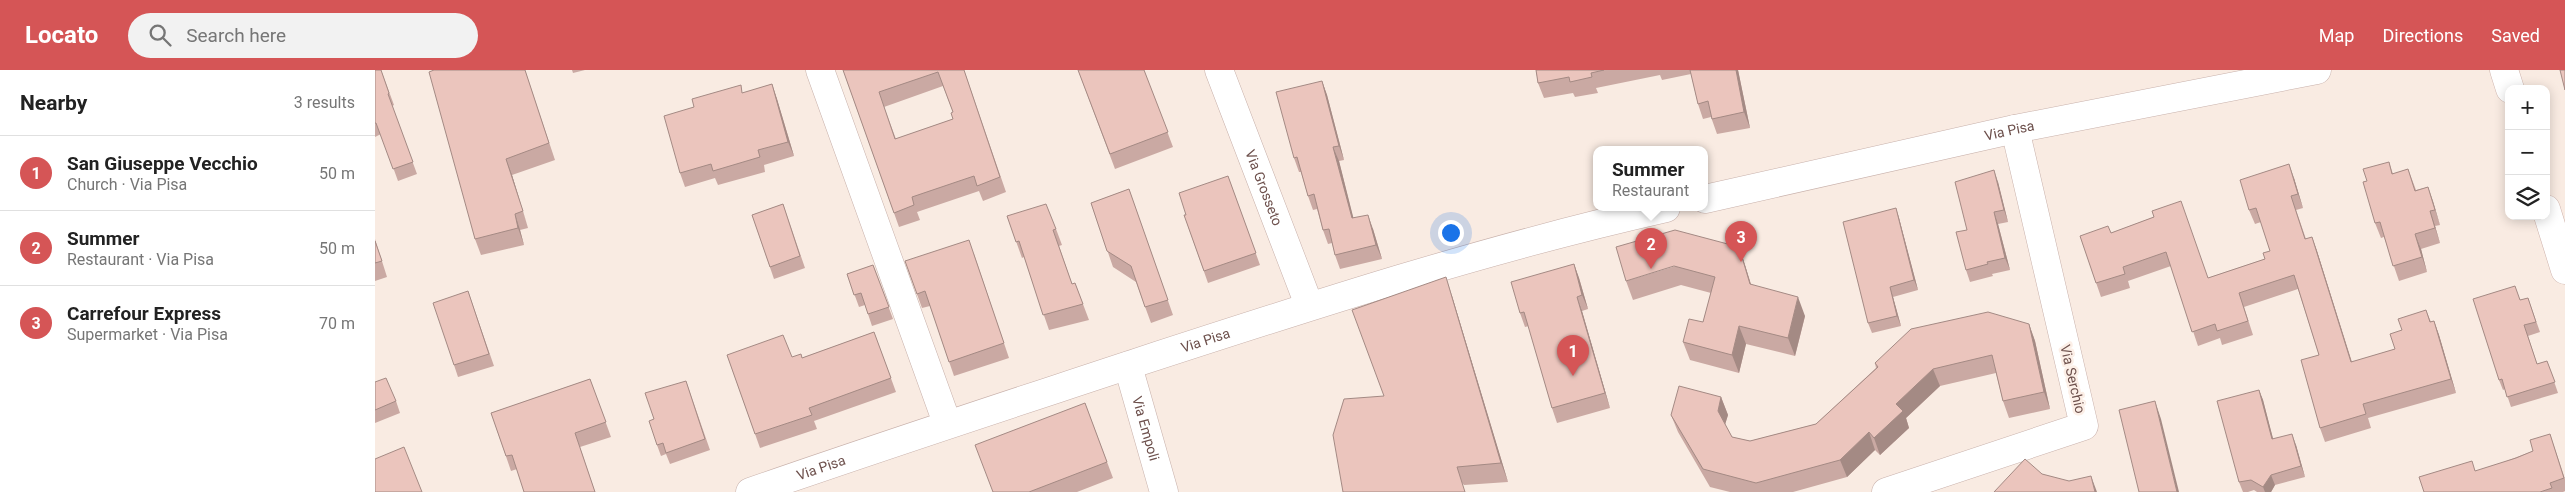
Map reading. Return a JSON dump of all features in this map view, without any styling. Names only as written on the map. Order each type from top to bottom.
[{"type":"street","points":[[820,70],[947,423]]},
{"type":"street","name":"Via Grosseto","points":[[1219,70],[1309,306]]},
{"type":"street","name":"Via Pisa","points":[[1708,198],[2015,130],[2317,70]]},
{"type":"street","points":[[2504,70],[2509,85]]},
{"type":"street","name":"Via Serchio","points":[[1886,492],[2084,426],[2015,130]]},
{"type":"street","name":"Via Pisa","points":[[750,492],[947,423],[1309,306],[1579,227],[1652,211]]},
{"type":"street","points":[[2550,220],[2565,270]]},
{"type":"street","name":"Via Empoli","points":[[1128,366],[1164,492]]},
{"type":"building","points":[[375,70],[381,70],[413,162],[393,169],[375,123]]},
{"type":"building","points":[[434,70],[525,70],[549,143],[506,159],[523,211],[515,214],[518,228],[475,239],[429,72]]},
{"type":"building","points":[[843,70],[964,70],[1000,177],[977,186],[974,176],[912,197],[914,205],[894,213]],"holes":[[[938,72],[953,112],[951,113],[953,119],[895,139],[879,92]]]},
{"type":"building","points":[[1078,70],[1144,70],[1168,132],[1110,154]]},
{"type":"building","points":[[1536,70],[1604,70],[1591,73],[1592,77],[1570,82],[1569,77],[1538,83]]},
{"type":"building","points":[[1690,70],[1736,70],[1744,112],[1712,119],[1708,101],[1698,104]]},
{"type":"building","points":[[2560,70],[2565,70],[2565,90]]},
{"type":"building","points":[[1322,81],[1339,146],[1333,147],[1352,218],[1368,215],[1376,245],[1335,255],[1329,229],[1323,230],[1314,194],[1308,196],[1297,157],[1294,158],[1276,92]]},
{"type":"building","points":[[772,84],[788,142],[758,150],[760,157],[713,171],[711,164],[680,173],[664,116],[694,107],[692,99],[741,85],[742,93]]},
{"type":"building","points":[[2389,162],[2392,174],[2408,169],[2415,191],[2428,187],[2435,210],[2430,211],[2435,228],[2415,234],[2422,257],[2393,266],[2380,222],[2375,223],[2363,182],[2367,181],[2363,169]]},
{"type":"building","points":[[2289,164],[2298,194],[2291,196],[2305,239],[2312,237],[2351,362],[2395,349],[2390,334],[2402,330],[2398,319],[2426,310],[2430,322],[2434,321],[2451,379],[2363,404],[2366,414],[2320,428],[2301,360],[2319,355],[2294,275],[2239,293],[2248,321],[2217,331],[2215,324],[2192,332],[2166,252],[2123,267],[2125,274],[2096,283],[2080,236],[2108,226],[2111,233],[2154,217],[2152,211],[2181,201],[2208,278],[2265,259],[2263,253],[2270,251],[2256,208],[2249,210],[2240,180]]},
{"type":"building","points":[[1994,170],[2004,210],[1994,212],[2005,258],[1966,270],[1956,232],[1967,230],[1955,182]]},
{"type":"building","points":[[1228,176],[1256,253],[1204,271],[1184,215],[1186,215],[1179,193]]},
{"type":"building","points":[[1129,189],[1168,300],[1145,307],[1131,266],[1107,251],[1091,203]]},
{"type":"building","points":[[783,204],[800,256],[770,267],[752,215]]},
{"type":"building","points":[[1046,204],[1056,229],[1053,230],[1072,284],[1075,283],[1083,304],[1043,315],[1019,241],[1016,242],[1007,216]]},
{"type":"building","points":[[1896,208],[1914,280],[1890,287],[1897,316],[1868,323],[1843,222]]},
{"type":"building","points":[[1675,230],[1739,247],[1750,284],[1798,297],[1788,338],[1739,326],[1732,355],[1683,342],[1689,319],[1703,322],[1715,277],[1674,266],[1626,281],[1616,247]]},
{"type":"building","points":[[969,240],[1004,343],[949,362],[925,291],[917,294],[905,261]]},
{"type":"building","points":[[375,241],[382,261],[375,263]]},
{"type":"building","points":[[1574,264],[1582,295],[1577,297],[1605,393],[1552,408],[1524,312],[1520,313],[1511,282]]},
{"type":"building","points":[[873,265],[889,307],[868,314],[861,293],[854,295],[847,274]]},
{"type":"building","points":[[1446,277],[1501,463],[1457,467],[1465,492],[1343,492],[1333,435],[1344,399],[1384,396],[1352,310]]},
{"type":"building","points":[[2515,286],[2520,300],[2528,298],[2536,322],[2524,325],[2537,364],[2547,361],[2555,382],[2507,397],[2502,379],[2499,380],[2473,299]]},
{"type":"building","points":[[468,291],[489,354],[454,365],[433,303]]},
{"type":"building","points":[[1988,312],[2029,324],[2044,392],[2003,401],[1992,355],[1933,369],[1896,404],[1903,411],[1874,438],[1869,432],[1840,460],[1756,483],[1703,469],[1671,415],[1679,386],[1721,397],[1718,411],[1732,437],[1750,441],[1816,424],[1878,367],[1875,363],[1911,329]]},
{"type":"building","points":[[874,332],[891,378],[809,408],[812,415],[755,434],[727,355],[783,335],[792,357],[801,354],[802,358]]},
{"type":"building","points":[[386,378],[396,401],[375,410],[375,382]]},
{"type":"building","points":[[590,379],[606,422],[575,433],[595,492],[524,492],[512,455],[506,456],[491,413]]},
{"type":"building","points":[[686,381],[705,439],[666,453],[663,443],[657,445],[649,421],[654,419],[645,393]]},
{"type":"building","points":[[2259,390],[2272,439],[2292,434],[2301,466],[2271,475],[2263,487],[2251,480],[2239,482],[2217,401]]},
{"type":"building","points":[[2155,401],[2177,492],[2139,492],[2119,410]]},
{"type":"building","points":[[1085,403],[1107,462],[1029,492],[993,492],[975,445]]},
{"type":"building","points":[[2550,434],[2564,478],[2550,483],[2552,488],[2540,492],[2424,492],[2419,477],[2472,461],[2475,471],[2516,458],[2533,451],[2530,440]]},
{"type":"building","points":[[404,447],[422,492],[375,492],[375,459]]},
{"type":"building","points":[[2025,459],[2042,474],[2069,481],[2091,476],[2095,492],[1994,492]]},
{"type":"place","name":"Carrefour Express","points":[[1741,262]]},
{"type":"place","name":"Summer","points":[[1651,269]]},
{"type":"place","name":"San Giuseppe Vecchio","points":[[1573,376]]}]
